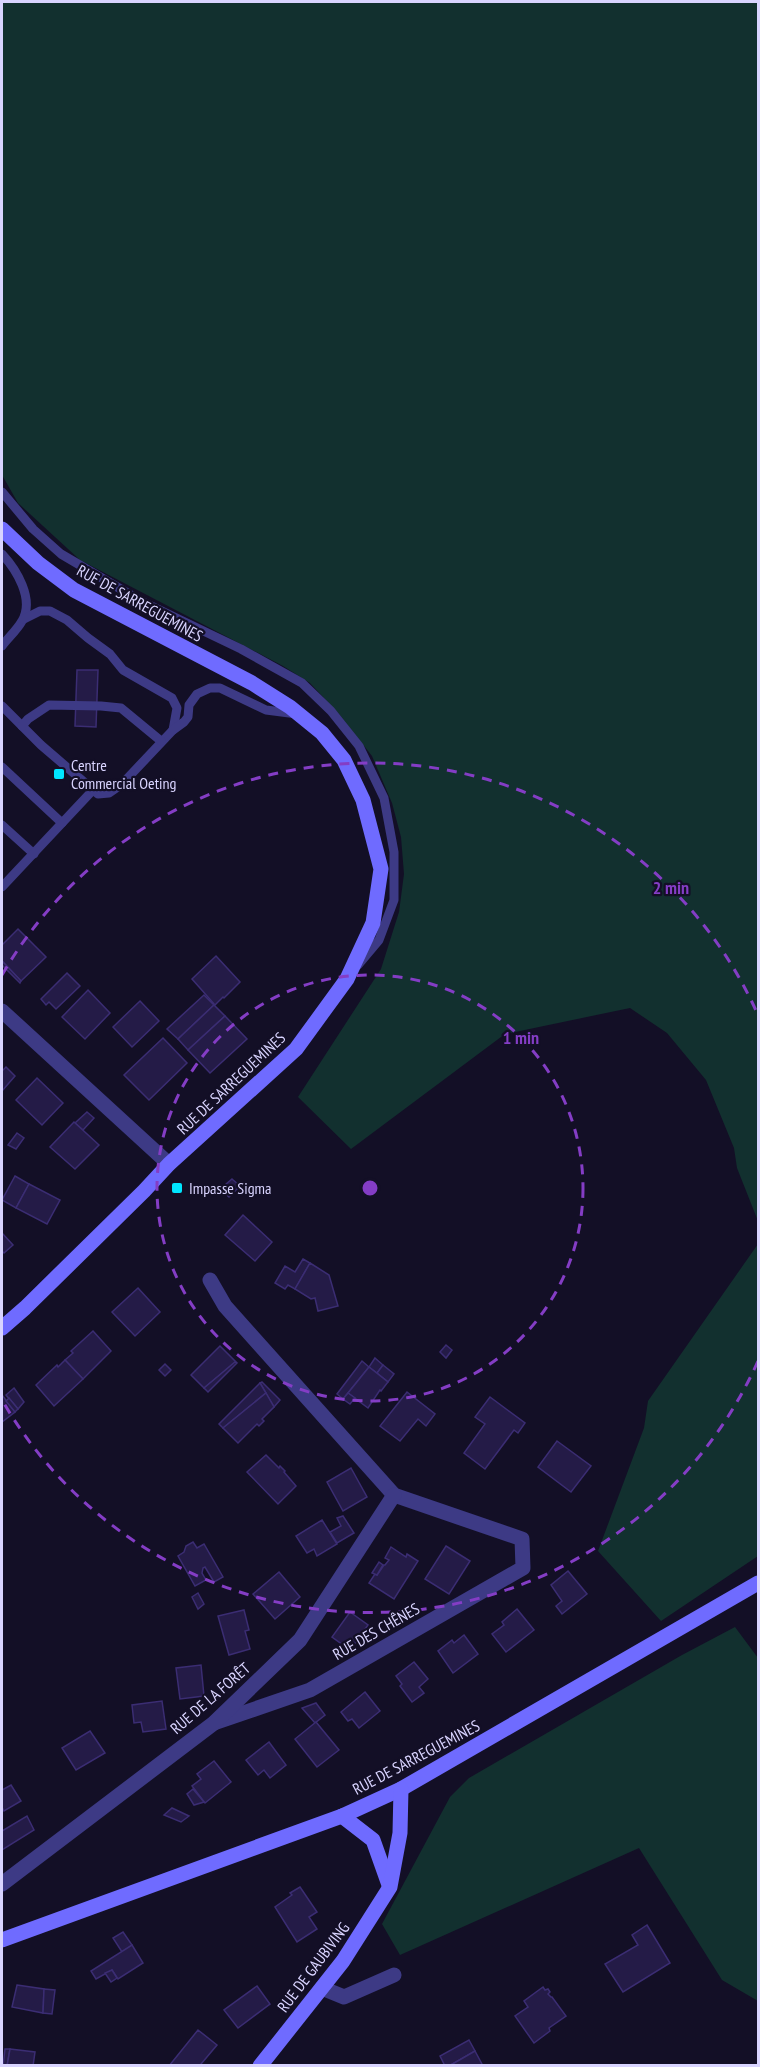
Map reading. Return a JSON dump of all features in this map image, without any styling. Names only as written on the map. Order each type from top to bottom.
[{"type":"main road","name":"RUE DE SARREGUEMINES","points":[[2,529],[38,563],[74,590],[252,683],[299,714],[322,733],[344,760],[363,800],[381,869],[373,923],[347,979],[296,1049],[169,1164],[110,1225],[2,1328]]},
{"type":"main road","name":"RUE DE SARREGUEMINES","points":[[2,1940],[342,1816],[401,1789],[759,1583]]},
{"type":"main road","points":[[390,1887],[400,1833],[401,1789]]},
{"type":"main road","points":[[342,1816],[373,1840],[390,1887]]},
{"type":"main road","name":"RUE DE GAUBIVING","points":[[260,2066],[343,1961],[390,1887]]},
{"type":"street","points":[[2,1011],[169,1164]]},
{"type":"street","points":[[210,1280],[225,1306],[394,1494]]},
{"type":"street","name":"RUE DES CHÊNES","points":[[214,1723],[310,1689],[523,1568],[522,1539],[394,1494]]},
{"type":"street","name":"RUE DE LA FORÊT","points":[[2,1884],[214,1723],[300,1640],[394,1494]]},
{"type":"street","points":[[322,1988],[344,1997],[394,1975]]},
{"type":"lane","points":[[2,492],[33,529],[61,554],[139,605],[241,649],[302,682],[331,711],[359,746],[384,798],[394,852],[394,900],[379,940],[347,979]]},
{"type":"lane","points":[[2,554],[12,564],[23,582],[26,606],[24,619]]},
{"type":"lane","points":[[2,646],[24,619],[40,611],[50,611],[67,620],[88,639],[110,654],[123,670],[172,698],[177,708],[172,729]]},
{"type":"lane","points":[[2,706],[98,794],[109,793],[122,784],[172,729],[184,722],[188,717],[189,705],[197,694],[210,688],[220,688],[266,710],[299,714]]},
{"type":"lane","points":[[22,726],[28,718],[49,705],[121,708],[161,741]]},
{"type":"lane","points":[[2,767],[62,823]]},
{"type":"lane","points":[[2,886],[34,855],[93,790]]},
{"type":"lane","points":[[2,825],[34,855]]},
{"type":"green space","points":[[2,2],[758,2],[758,1221],[737,1168],[734,1148],[706,1080],[667,1033],[630,1008],[505,1034],[351,1149],[298,1097],[381,969],[399,912],[404,874],[401,837],[392,803],[372,756],[339,714],[310,683],[283,666],[80,560],[18,503],[2,475]]},
{"type":"green space","points":[[758,1244],[758,1556],[661,1621],[598,1551],[644,1428],[648,1401]]},
{"type":"green space","points":[[735,1627],[758,1658],[758,2001],[722,1980],[639,1848],[400,1955],[382,1924],[450,1797],[469,1778],[682,1655]]},
{"type":"building","points":[[77,670],[98,670],[96,727],[75,726]]},
{"type":"building","points":[[18,929],[46,957],[21,981],[3,962],[2,964],[2,945]]},
{"type":"building","points":[[216,956],[240,982],[215,1005],[192,979]]},
{"type":"building","points":[[3,962],[21,981],[20,983],[2,965]]},
{"type":"building","points":[[67,973],[80,986],[56,1009],[49,1002],[46,1005],[41,999]]},
{"type":"building","points":[[88,990],[110,1013],[85,1039],[62,1017]]},
{"type":"building","points":[[204,995],[214,1005],[178,1039],[167,1029]]},
{"type":"building","points":[[140,1001],[159,1021],[132,1047],[113,1027]]},
{"type":"building","points":[[214,1005],[225,1016],[188,1050],[178,1039]]},
{"type":"building","points":[[225,1016],[247,1039],[210,1073],[188,1050]]},
{"type":"building","points":[[163,1038],[187,1063],[149,1100],[124,1075]]},
{"type":"building","points":[[6,1067],[15,1076],[2,1091],[2,1071]]},
{"type":"building","points":[[37,1078],[63,1103],[42,1125],[16,1100]]},
{"type":"building","points":[[87,1112],[94,1118],[83,1130],[75,1123]]},
{"type":"building","points":[[74,1122],[99,1145],[75,1169],[50,1147]]},
{"type":"building","points":[[17,1133],[24,1138],[16,1149],[8,1145]]},
{"type":"building","points":[[15,1176],[29,1184],[16,1208],[2,1200]]},
{"type":"building","points":[[232,1179],[240,1186],[234,1192],[225,1185]]},
{"type":"building","points":[[29,1184],[60,1200],[47,1224],[16,1208]]},
{"type":"building","points":[[225,1185],[234,1192],[229,1197],[221,1190]]},
{"type":"building","points":[[243,1215],[272,1242],[255,1261],[225,1235]]},
{"type":"building","points":[[2,1233],[13,1245],[4,1253],[2,1251]]},
{"type":"building","points":[[303,1259],[310,1263],[295,1289],[288,1285],[285,1289],[275,1283],[285,1266],[295,1272]]},
{"type":"building","points":[[310,1263],[329,1275],[338,1306],[318,1311],[315,1298],[311,1299],[295,1289]]},
{"type":"building","points":[[138,1288],[160,1312],[135,1336],[112,1312]]},
{"type":"building","points":[[93,1331],[111,1351],[83,1379],[65,1360],[73,1353],[71,1351]]},
{"type":"building","points":[[446,1345],[452,1350],[446,1358],[440,1352]]},
{"type":"building","points":[[220,1346],[236,1362],[204,1388],[191,1375]]},
{"type":"building","points":[[375,1358],[383,1365],[377,1373],[369,1367]]},
{"type":"building","points":[[65,1360],[83,1379],[54,1406],[36,1385]]},
{"type":"building","points":[[362,1361],[369,1367],[343,1399],[337,1394]]},
{"type":"building","points":[[235,1362],[237,1363],[208,1392],[204,1388]]},
{"type":"building","points":[[165,1364],[171,1370],[165,1376],[159,1370]]},
{"type":"building","points":[[383,1365],[394,1374],[388,1382],[377,1373]]},
{"type":"building","points":[[369,1367],[388,1382],[368,1408],[348,1393]]},
{"type":"building","points":[[262,1382],[280,1400],[274,1407],[260,1383]]},
{"type":"building","points":[[260,1383],[266,1393],[223,1428],[219,1424]]},
{"type":"building","points":[[14,1388],[24,1402],[18,1409],[6,1395]]},
{"type":"building","points":[[407,1392],[435,1414],[426,1426],[418,1419],[400,1441],[380,1426]]},
{"type":"building","points":[[266,1393],[274,1407],[262,1419],[264,1421],[259,1426],[257,1424],[238,1443],[223,1428]]},
{"type":"building","points":[[348,1393],[355,1398],[350,1404],[343,1399]]},
{"type":"building","points":[[2,1395],[15,1412],[2,1422]]},
{"type":"building","points":[[490,1397],[525,1423],[518,1433],[514,1430],[485,1469],[464,1453],[485,1424],[475,1417]]},
{"type":"building","points":[[9,1398],[18,1409],[15,1412],[6,1401]]},
{"type":"building","points":[[557,1441],[591,1466],[571,1492],[538,1467]]},
{"type":"building","points":[[266,1455],[285,1471],[296,1486],[278,1504],[247,1472]]},
{"type":"building","points":[[351,1468],[367,1497],[343,1511],[327,1482]]},
{"type":"building","points":[[343,1516],[354,1533],[337,1543],[330,1532],[341,1526],[337,1518]]},
{"type":"building","points":[[322,1520],[337,1544],[317,1556],[314,1549],[307,1553],[296,1536]]},
{"type":"building","points":[[193,1542],[197,1548],[204,1544],[223,1577],[214,1582],[205,1567],[202,1573],[206,1580],[195,1586],[178,1556],[184,1552],[186,1546]]},
{"type":"building","points":[[446,1546],[470,1561],[449,1594],[425,1579]]},
{"type":"building","points":[[391,1547],[406,1557],[407,1554],[418,1561],[394,1599],[369,1583],[389,1560],[385,1558]]},
{"type":"building","points":[[379,1562],[383,1565],[377,1575],[372,1573]]},
{"type":"building","points":[[568,1571],[587,1594],[562,1614],[556,1606],[562,1601],[551,1585]]},
{"type":"building","points":[[279,1572],[300,1597],[275,1619],[253,1594]]},
{"type":"building","points":[[198,1593],[204,1604],[198,1609],[192,1597]]},
{"type":"building","points":[[517,1609],[534,1630],[506,1652],[492,1634],[504,1625],[502,1622]]},
{"type":"building","points":[[244,1610],[249,1630],[245,1631],[250,1649],[229,1655],[218,1616]]},
{"type":"building","points":[[350,1612],[368,1625],[350,1650],[332,1637]]},
{"type":"building","points":[[464,1635],[478,1654],[453,1673],[438,1651],[452,1640],[454,1643]]},
{"type":"building","points":[[414,1662],[428,1679],[419,1687],[424,1693],[412,1702],[400,1686],[402,1684],[396,1676]]},
{"type":"building","points":[[201,1665],[204,1696],[180,1699],[176,1668]]},
{"type":"building","points":[[365,1692],[380,1711],[359,1728],[352,1719],[348,1721],[341,1712]]},
{"type":"building","points":[[162,1701],[166,1729],[143,1732],[141,1722],[134,1723],[132,1705]]},
{"type":"building","points":[[316,1703],[325,1715],[315,1723],[302,1708]]},
{"type":"building","points":[[316,1722],[339,1750],[317,1767],[295,1739]]},
{"type":"building","points":[[90,1731],[105,1753],[76,1770],[62,1748]]},
{"type":"building","points":[[269,1742],[286,1765],[270,1778],[264,1770],[258,1775],[246,1760]]},
{"type":"building","points":[[214,1761],[231,1782],[205,1803],[192,1786],[201,1779],[197,1774]]},
{"type":"building","points":[[11,1785],[21,1801],[4,1811],[2,1790]]},
{"type":"building","points":[[193,1789],[204,1802],[194,1805],[187,1794]]},
{"type":"building","points":[[172,1808],[189,1816],[181,1822],[164,1815]]},
{"type":"building","points":[[27,1816],[34,1830],[2,1850],[2,1831]]},
{"type":"building","points":[[300,1887],[317,1912],[309,1917],[317,1929],[297,1942],[275,1907]]},
{"type":"building","points":[[647,1925],[670,1963],[623,1992],[605,1964],[638,1945],[632,1935]]},
{"type":"building","points":[[123,1932],[132,1945],[122,1952],[113,1938]]},
{"type":"building","points":[[132,1945],[143,1963],[118,1979],[112,1970],[96,1979],[91,1971]]},
{"type":"building","points":[[112,1970],[117,1978],[111,1982],[105,1973]]},
{"type":"building","points":[[17,1985],[44,1989],[43,2013],[12,2007]]},
{"type":"building","points":[[257,1986],[270,2004],[238,2028],[224,2010]]},
{"type":"building","points":[[543,1987],[545,1990],[548,1989],[550,1992],[548,1994],[566,2016],[534,2043],[515,2016],[528,2007],[524,2001]]},
{"type":"building","points":[[44,1989],[55,1990],[52,2014],[43,2013]]},
{"type":"building","points":[[198,2030],[217,2045],[201,2064],[204,2066],[169,2066]]},
{"type":"building","points":[[469,2040],[475,2051],[445,2066],[440,2056]]},
{"type":"building","points":[[5,2049],[10,2049],[7,2066],[3,2066]]},
{"type":"building","points":[[10,2049],[35,2052],[33,2066],[7,2066]]},
{"type":"building","points":[[475,2051],[483,2066],[449,2066]]},
{"type":"place","name":"Centre Commercial Oeting","points":[[59,774]]},
{"type":"place","name":"Impasse Sigma","points":[[177,1188]]}]
